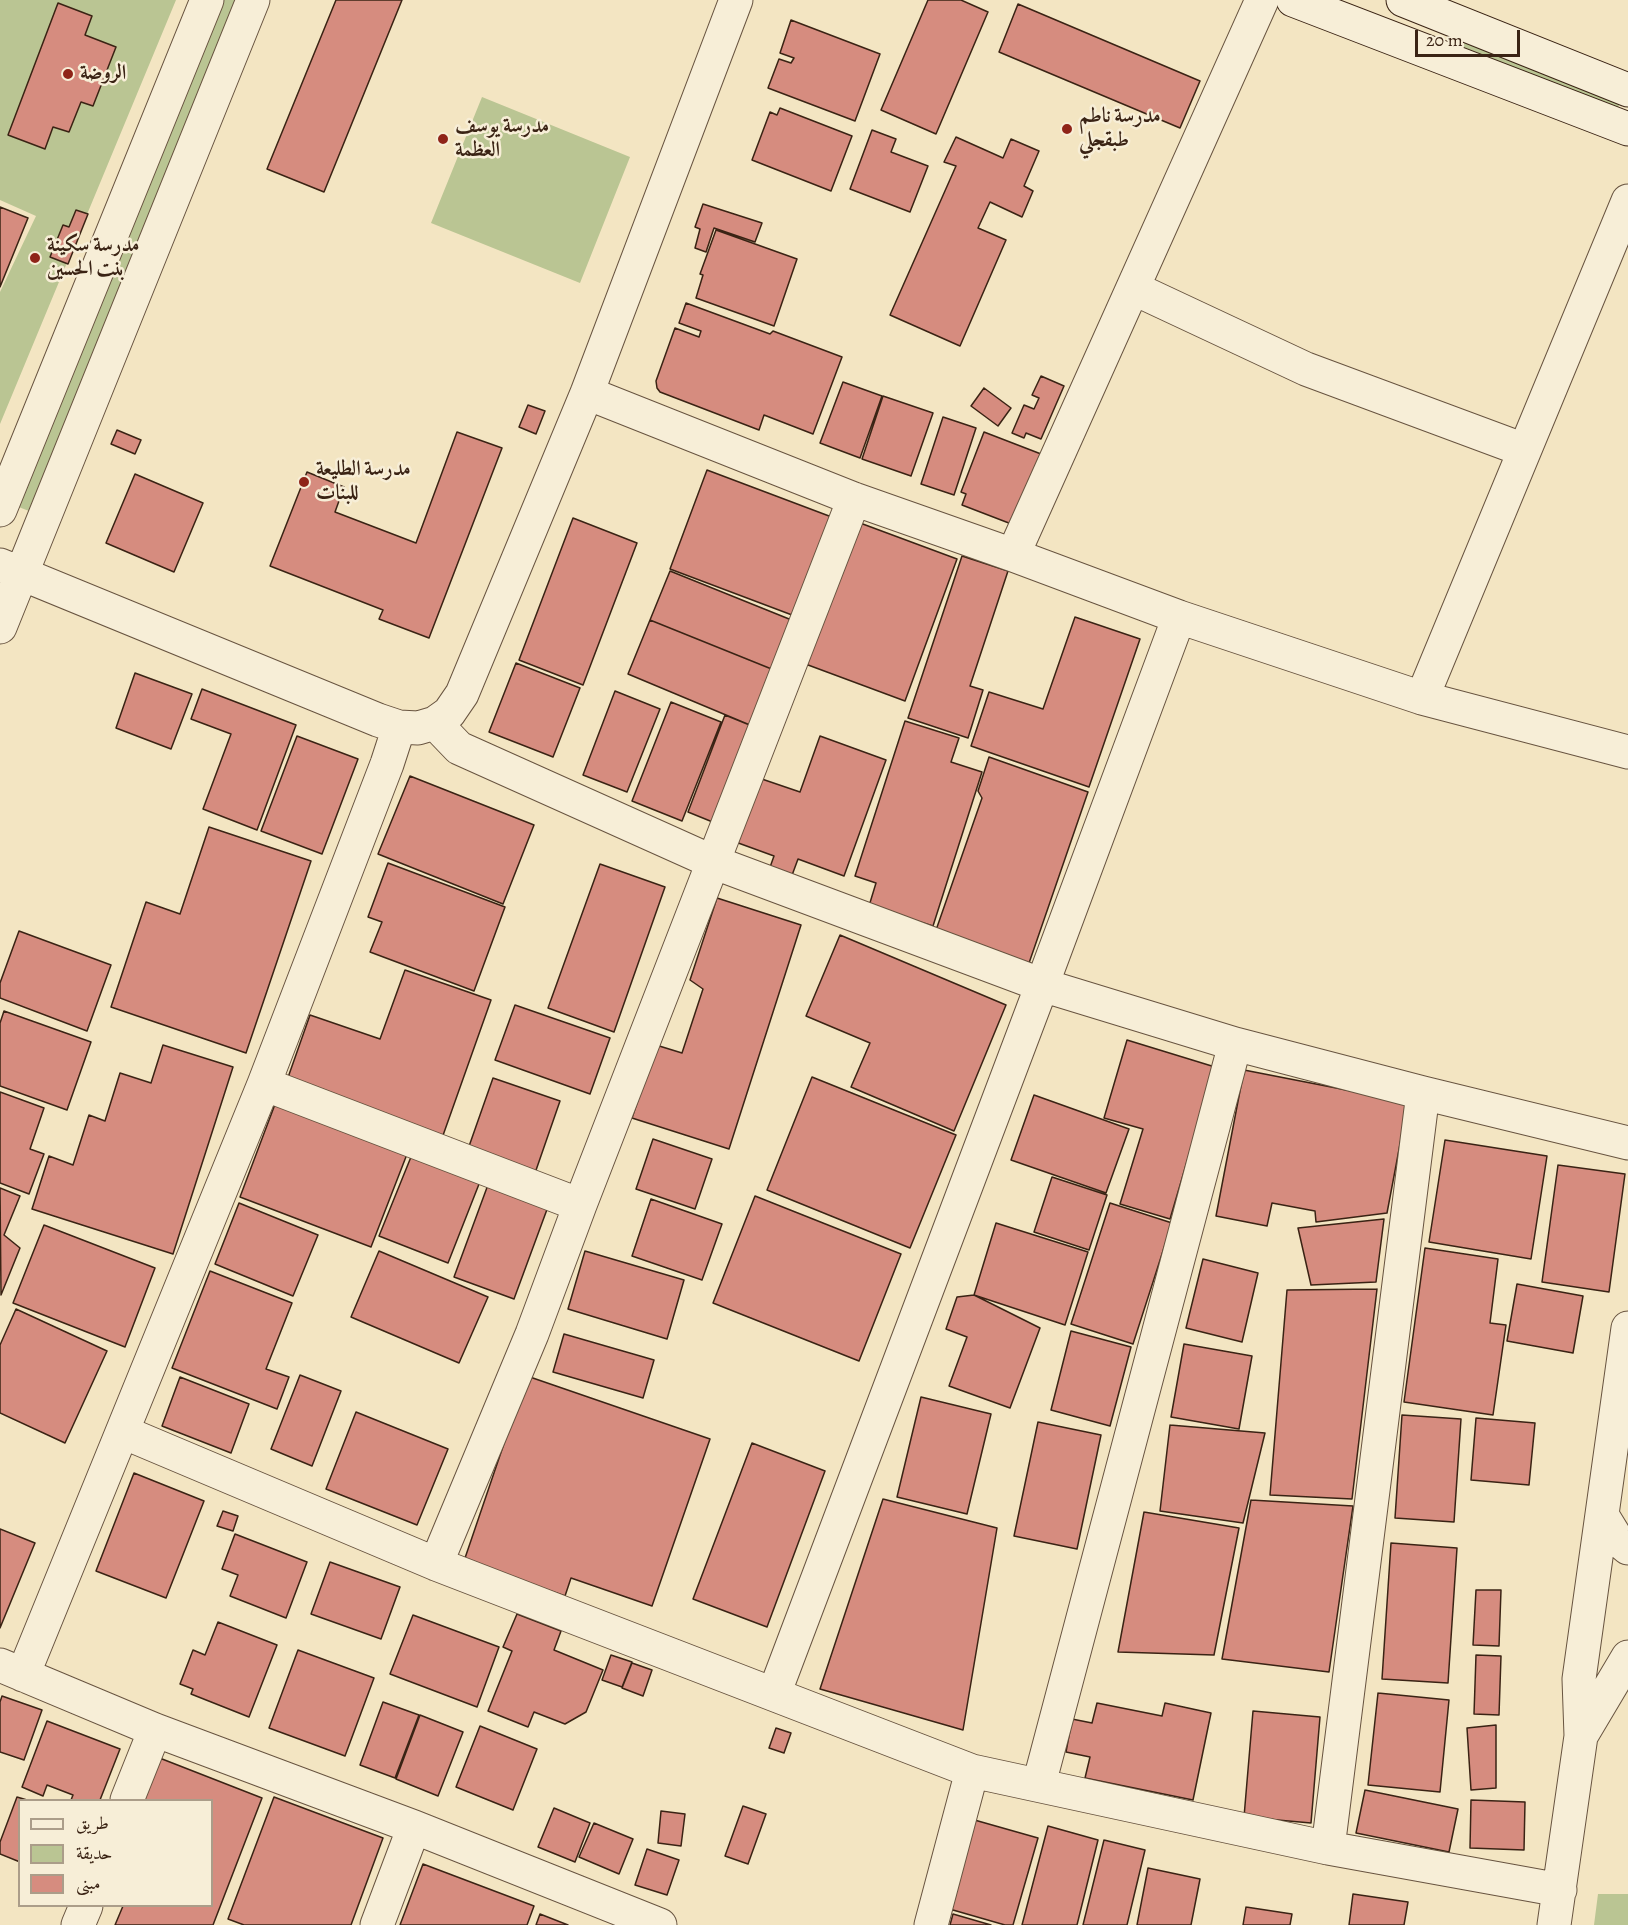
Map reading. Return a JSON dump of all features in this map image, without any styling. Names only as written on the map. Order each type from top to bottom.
[{"type":"street","points":[[0,510],[207,0]]},
{"type":"street","points":[[0,627],[11,570],[254,0]]},
{"type":"street","points":[[11,570],[399,727],[418,728],[435,723],[449,713],[462,694],[587,393],[736,0]]},
{"type":"street","points":[[1013,555],[1262,0]]},
{"type":"street","points":[[1293,0],[1628,129]]},
{"type":"street","points":[[1418,49],[1424,4],[1628,90]]},
{"type":"street","points":[[1422,698],[1628,201]]},
{"type":"street","points":[[1133,288],[1306,369],[1524,450]]},
{"type":"street","points":[[587,393],[854,499],[1179,617],[1422,698],[1628,752]]},
{"type":"street","points":[[436,1564],[532,1334],[854,499]]},
{"type":"street","points":[[774,1694],[1179,617]]},
{"type":"street","points":[[435,723],[459,748],[713,862],[1042,985],[1234,1044],[1628,1143]]},
{"type":"street","points":[[399,727],[387,764],[264,1084],[123,1432],[12,1670],[155,1730],[414,1827],[660,1925]]},
{"type":"street","points":[[1039,1784],[1234,1044]]},
{"type":"street","points":[[264,1084],[580,1205]]},
{"type":"street","points":[[1328,1848],[1423,1093]]},
{"type":"street","points":[[1554,1925],[1581,1736],[1580,1679],[1628,1328]]},
{"type":"street","points":[[123,1432],[436,1564],[972,1771],[1328,1848],[1560,1890]]},
{"type":"street","points":[[1602,1515],[1616,1538],[1628,1548]]},
{"type":"street","points":[[1581,1736],[1628,1657]]},
{"type":"street","points":[[127,1799],[155,1730]]},
{"type":"street","points":[[931,1925],[972,1771]]},
{"type":"street","points":[[376,1925],[414,1827]]},
{"type":"street","points":[[78,1925],[85,1907]]},
{"type":"green space","points":[[0,0],[176,0],[0,424],[0,292],[36,216],[0,200]]},
{"type":"green space","points":[[223,0],[237,0],[29,511],[16,506]]},
{"type":"green space","points":[[1466,39],[1621,99],[1618,108],[1463,47]]},
{"type":"green space","points":[[482,97],[630,157],[580,283],[431,223]]},
{"type":"green space","points":[[1598,1894],[1628,1894],[1628,1925],[1594,1925]]},
{"type":"building","points":[[336,0],[402,0],[324,192],[267,169]]},
{"type":"building","points":[[928,0],[961,0],[988,12],[936,134],[881,110]]},
{"type":"building","name":"الروضة","points":[[58,3],[92,16],[85,35],[116,47],[93,106],[81,102],[69,132],[53,127],[45,149],[8,135]]},
{"type":"building","points":[[1018,4],[1200,81],[1180,128],[999,52]]},
{"type":"building","points":[[791,20],[880,54],[855,121],[768,88],[779,59],[791,63],[794,58],[780,53]]},
{"type":"building","points":[[780,108],[852,136],[831,191],[752,160],[770,112],[777,115]]},
{"type":"building","points":[[872,130],[896,139],[891,152],[928,166],[910,212],[850,189]]},
{"type":"building","points":[[956,137],[1003,158],[1011,139],[1039,151],[1024,186],[1033,191],[1022,217],[990,202],[978,228],[1006,240],[960,346],[890,315],[956,166],[944,162]]},
{"type":"building","points":[[703,204],[762,223],[755,242],[714,228],[706,252],[695,248],[700,229],[695,227]]},
{"type":"building","points":[[0,207],[28,218],[0,287]]},
{"type":"building","points":[[76,210],[88,214],[68,264],[50,257],[63,225],[69,227]]},
{"type":"building","points":[[716,230],[797,259],[774,326],[696,298],[703,275],[700,274]]},
{"type":"building","points":[[686,303],[770,334],[773,331],[842,357],[813,434],[764,415],[759,430],[660,392],[656,381],[675,328],[699,337],[701,331],[679,323]]},
{"type":"building","points":[[1041,376],[1064,386],[1041,439],[1026,433],[1024,438],[1012,433],[1024,405],[1034,409],[1039,398],[1032,395]]},
{"type":"building","points":[[843,382],[882,396],[860,458],[820,443]]},
{"type":"building","points":[[984,388],[1011,408],[998,426],[971,406]]},
{"type":"building","points":[[883,396],[933,413],[911,476],[862,459]]},
{"type":"building","points":[[528,405],[545,411],[536,434],[519,427]]},
{"type":"building","points":[[943,417],[976,428],[954,495],[921,484]]},
{"type":"building","points":[[117,430],[141,440],[135,454],[111,444]]},
{"type":"building","points":[[457,432],[502,448],[429,638],[379,619],[383,610],[270,566],[307,472],[344,487],[335,512],[416,543]]},
{"type":"building","points":[[984,432],[1041,454],[1014,525],[962,505],[966,494],[961,492]]},
{"type":"building","points":[[707,470],[837,519],[800,618],[670,569]]},
{"type":"building","points":[[135,474],[203,503],[174,572],[106,543]]},
{"type":"building","points":[[573,518],[637,543],[583,685],[519,660]]},
{"type":"building","points":[[852,520],[957,559],[905,701],[800,662]]},
{"type":"building","points":[[962,556],[1008,571],[970,686],[983,690],[968,738],[908,718]]},
{"type":"building","points":[[670,571],[799,623],[779,672],[650,620]]},
{"type":"building","points":[[1075,617],[1140,639],[1089,787],[971,746],[989,692],[1043,709]]},
{"type":"building","points":[[650,620],[779,672],[757,728],[628,674]]},
{"type":"building","points":[[516,663],[580,688],[553,757],[489,732]]},
{"type":"building","points":[[135,673],[192,694],[171,749],[116,728]]},
{"type":"building","points":[[202,689],[296,725],[257,830],[203,809],[231,734],[191,719]]},
{"type":"building","points":[[615,691],[660,709],[627,792],[583,775]]},
{"type":"building","points":[[671,702],[721,722],[682,821],[632,801]]},
{"type":"building","points":[[725,715],[757,728],[720,825],[688,812]]},
{"type":"building","points":[[905,721],[959,738],[951,762],[982,772],[933,926],[869,906],[876,883],[855,876]]},
{"type":"building","points":[[297,736],[358,759],[322,854],[261,831]]},
{"type":"building","points":[[820,736],[886,760],[844,876],[798,859],[791,878],[769,870],[774,856],[730,840],[753,776],[800,792]]},
{"type":"building","points":[[989,757],[1088,792],[1028,966],[935,933],[982,798],[978,791]]},
{"type":"building","points":[[410,776],[534,825],[503,904],[378,854]]},
{"type":"building","points":[[209,827],[311,861],[246,1053],[111,1007],[146,902],[180,914]]},
{"type":"building","points":[[388,863],[505,907],[474,991],[370,952],[382,922],[368,917]]},
{"type":"building","points":[[600,864],[665,887],[614,1032],[548,1008]]},
{"type":"building","points":[[717,898],[801,925],[729,1149],[632,1118],[656,1045],[682,1053],[703,989],[690,980]]},
{"type":"building","points":[[19,931],[111,965],[87,1031],[0,998],[0,983]]},
{"type":"building","points":[[840,935],[1006,1005],[954,1131],[851,1087],[870,1043],[806,1016]]},
{"type":"building","points":[[405,970],[491,1000],[441,1141],[285,1086],[310,1015],[380,1039]]},
{"type":"building","points":[[515,1005],[610,1038],[590,1094],[495,1060]]},
{"type":"building","points":[[4,1011],[91,1042],[67,1110],[0,1086],[0,1023]]},
{"type":"building","points":[[1127,1040],[1215,1067],[1170,1219],[1120,1204],[1143,1129],[1104,1118]]},
{"type":"building","points":[[163,1045],[233,1067],[173,1254],[32,1209],[49,1156],[73,1165],[89,1115],[105,1121],[120,1073],[151,1083]]},
{"type":"building","points":[[1244,1070],[1408,1102],[1387,1213],[1316,1222],[1315,1211],[1272,1203],[1267,1226],[1216,1216]]},
{"type":"building","points":[[812,1077],[956,1135],[910,1248],[767,1190]]},
{"type":"building","points":[[493,1078],[560,1101],[534,1176],[467,1152]]},
{"type":"building","points":[[0,1092],[44,1108],[30,1149],[44,1154],[29,1194],[0,1183]]},
{"type":"building","points":[[1034,1095],[1129,1129],[1106,1193],[1011,1160]]},
{"type":"building","points":[[277,1099],[409,1149],[371,1247],[240,1197]]},
{"type":"building","points":[[653,1139],[712,1159],[695,1209],[636,1189]]},
{"type":"building","points":[[1445,1140],[1547,1156],[1531,1259],[1429,1242]]},
{"type":"building","points":[[413,1152],[481,1179],[448,1263],[379,1236]]},
{"type":"building","points":[[1558,1165],[1625,1174],[1609,1292],[1542,1282]]},
{"type":"building","points":[[1052,1177],[1107,1195],[1089,1250],[1034,1232]]},
{"type":"building","points":[[489,1182],[549,1204],[514,1299],[454,1277]]},
{"type":"building","points":[[0,1188],[20,1196],[4,1235],[20,1248],[1,1295]]},
{"type":"building","points":[[755,1196],[901,1254],[859,1361],[713,1303]]},
{"type":"building","points":[[651,1199],[722,1224],[702,1280],[632,1256]]},
{"type":"building","points":[[239,1203],[318,1235],[293,1296],[215,1264]]},
{"type":"building","points":[[1110,1203],[1172,1223],[1133,1344],[1071,1324]]},
{"type":"building","points":[[1384,1219],[1376,1282],[1311,1285],[1298,1228]]},
{"type":"building","points":[[996,1223],[1088,1252],[1065,1325],[974,1295]]},
{"type":"building","points":[[44,1225],[155,1268],[125,1347],[13,1303]]},
{"type":"building","points":[[1425,1248],[1498,1259],[1490,1323],[1506,1325],[1493,1415],[1404,1402]]},
{"type":"building","points":[[379,1251],[488,1297],[459,1363],[351,1317]]},
{"type":"building","points":[[585,1251],[684,1280],[667,1339],[568,1309]]},
{"type":"building","points":[[1203,1259],[1258,1273],[1242,1342],[1186,1328]]},
{"type":"building","points":[[210,1271],[292,1303],[266,1369],[289,1377],[277,1409],[172,1368]]},
{"type":"building","points":[[1517,1284],[1583,1296],[1573,1353],[1507,1341]]},
{"type":"building","points":[[1377,1289],[1352,1499],[1270,1495],[1287,1290]]},
{"type":"building","points":[[974,1295],[1040,1328],[1010,1408],[949,1386],[967,1337],[946,1329],[957,1297]]},
{"type":"building","points":[[16,1309],[107,1351],[65,1443],[0,1413],[0,1345]]},
{"type":"building","points":[[1071,1331],[1131,1347],[1110,1426],[1051,1410]]},
{"type":"building","points":[[564,1334],[654,1360],[643,1398],[553,1372]]},
{"type":"building","points":[[1184,1344],[1252,1356],[1239,1429],[1171,1417]]},
{"type":"building","points":[[300,1375],[341,1391],[312,1466],[271,1449]]},
{"type":"building","points":[[527,1376],[710,1439],[652,1606],[571,1578],[565,1596],[464,1561]]},
{"type":"building","points":[[180,1377],[249,1404],[231,1453],[162,1426]]},
{"type":"building","points":[[921,1397],[991,1414],[967,1514],[897,1497]]},
{"type":"building","points":[[356,1412],[448,1449],[417,1525],[326,1489]]},
{"type":"building","points":[[1402,1415],[1461,1419],[1454,1522],[1395,1518]]},
{"type":"building","points":[[1476,1418],[1535,1423],[1529,1485],[1471,1480]]},
{"type":"building","points":[[1038,1422],[1101,1435],[1077,1549],[1014,1536]]},
{"type":"building","points":[[1170,1425],[1265,1433],[1243,1523],[1160,1511]]},
{"type":"building","points":[[752,1443],[825,1471],[767,1627],[693,1599]]},
{"type":"building","points":[[134,1473],[204,1501],[166,1598],[96,1571]]},
{"type":"building","points":[[883,1499],[997,1528],[963,1730],[820,1689]]},
{"type":"building","points":[[1251,1500],[1353,1506],[1329,1672],[1222,1659]]},
{"type":"building","points":[[223,1511],[238,1516],[233,1531],[217,1526]]},
{"type":"building","points":[[1144,1512],[1239,1528],[1214,1655],[1118,1652]]},
{"type":"building","points":[[0,1529],[35,1543],[0,1628]]},
{"type":"building","points":[[235,1534],[307,1562],[286,1618],[230,1596],[238,1575],[222,1569]]},
{"type":"building","points":[[1391,1543],[1457,1548],[1448,1683],[1382,1679]]},
{"type":"building","points":[[330,1562],[400,1587],[381,1639],[311,1614]]},
{"type":"building","points":[[1476,1590],[1501,1590],[1499,1646],[1473,1645]]},
{"type":"building","points":[[517,1614],[561,1631],[554,1650],[603,1670],[586,1712],[565,1724],[534,1712],[528,1727],[488,1711],[512,1651],[503,1647]]},
{"type":"building","points":[[413,1615],[499,1647],[477,1707],[390,1674]]},
{"type":"building","points":[[218,1622],[277,1645],[249,1717],[191,1694],[193,1689],[180,1684],[193,1650],[205,1655]]},
{"type":"building","points":[[298,1650],[374,1678],[345,1756],[269,1728]]},
{"type":"building","points":[[611,1655],[632,1662],[622,1687],[602,1680]]},
{"type":"building","points":[[1476,1655],[1501,1656],[1499,1715],[1474,1714]]},
{"type":"building","points":[[632,1663],[652,1670],[643,1696],[622,1688]]},
{"type":"building","points":[[1378,1693],[1449,1700],[1440,1792],[1368,1785]]},
{"type":"building","points":[[2,1696],[42,1710],[24,1760],[0,1752]]},
{"type":"building","points":[[383,1702],[419,1715],[395,1778],[360,1765]]},
{"type":"building","points":[[1097,1703],[1162,1716],[1165,1703],[1211,1713],[1193,1800],[1085,1778],[1090,1757],[1066,1752],[1072,1719],[1092,1723]]},
{"type":"building","points":[[1253,1711],[1320,1717],[1311,1823],[1244,1817]]},
{"type":"building","points":[[420,1715],[463,1732],[438,1796],[396,1779]]},
{"type":"building","points":[[47,1721],[120,1749],[100,1799],[71,1799],[73,1795],[47,1785],[43,1796],[22,1787]]},
{"type":"building","points":[[1496,1725],[1496,1788],[1471,1790],[1467,1728]]},
{"type":"building","points":[[480,1726],[537,1749],[513,1810],[456,1787]]},
{"type":"building","points":[[776,1728],[791,1733],[784,1753],[769,1748]]},
{"type":"building","points":[[157,1757],[262,1798],[213,1925],[115,1925],[123,1907],[213,1907],[213,1799],[141,1799]]},
{"type":"building","points":[[1365,1790],[1458,1809],[1449,1852],[1356,1833]]},
{"type":"building","points":[[17,1797],[24,1799],[18,1799],[18,1861],[0,1854],[0,1842]]},
{"type":"building","points":[[274,1797],[383,1838],[351,1925],[244,1925],[228,1919]]},
{"type":"building","points":[[1471,1800],[1525,1802],[1524,1850],[1470,1848]]},
{"type":"building","points":[[743,1806],[766,1814],[748,1864],[725,1856]]},
{"type":"building","points":[[554,1808],[590,1823],[575,1862],[538,1847]]},
{"type":"building","points":[[661,1811],[685,1814],[681,1846],[658,1843]]},
{"type":"building","points":[[971,1819],[1038,1838],[1013,1925],[1005,1925],[946,1908]]},
{"type":"building","points":[[594,1823],[633,1839],[619,1874],[579,1857]]},
{"type":"building","points":[[1048,1826],[1098,1840],[1077,1925],[1022,1925]]},
{"type":"building","points":[[1104,1840],[1145,1850],[1127,1925],[1083,1925]]},
{"type":"building","points":[[647,1849],[679,1860],[667,1895],[635,1885]]},
{"type":"building","points":[[423,1864],[534,1906],[527,1925],[400,1925]]},
{"type":"building","points":[[1148,1868],[1200,1879],[1191,1925],[1137,1925]]},
{"type":"building","points":[[1353,1894],[1408,1902],[1404,1925],[1349,1925]]},
{"type":"building","points":[[1246,1907],[1292,1914],[1290,1925],[1243,1925]]},
{"type":"building","points":[[540,1914],[568,1925],[536,1925]]},
{"type":"building","points":[[953,1914],[991,1925],[950,1925]]},
{"type":"place","name":"الروضة","points":[[68,74]]},
{"type":"place","name":"مدرسة ناطم طبقجلي","points":[[1067,129]]},
{"type":"place","name":"مدرسة يوسف العظمة","points":[[443,139]]},
{"type":"place","name":"مدرسة سكينة بنت الحسين","points":[[35,258]]},
{"type":"place","name":"مدرسة الطليعة للبنات","points":[[304,482]]}]
